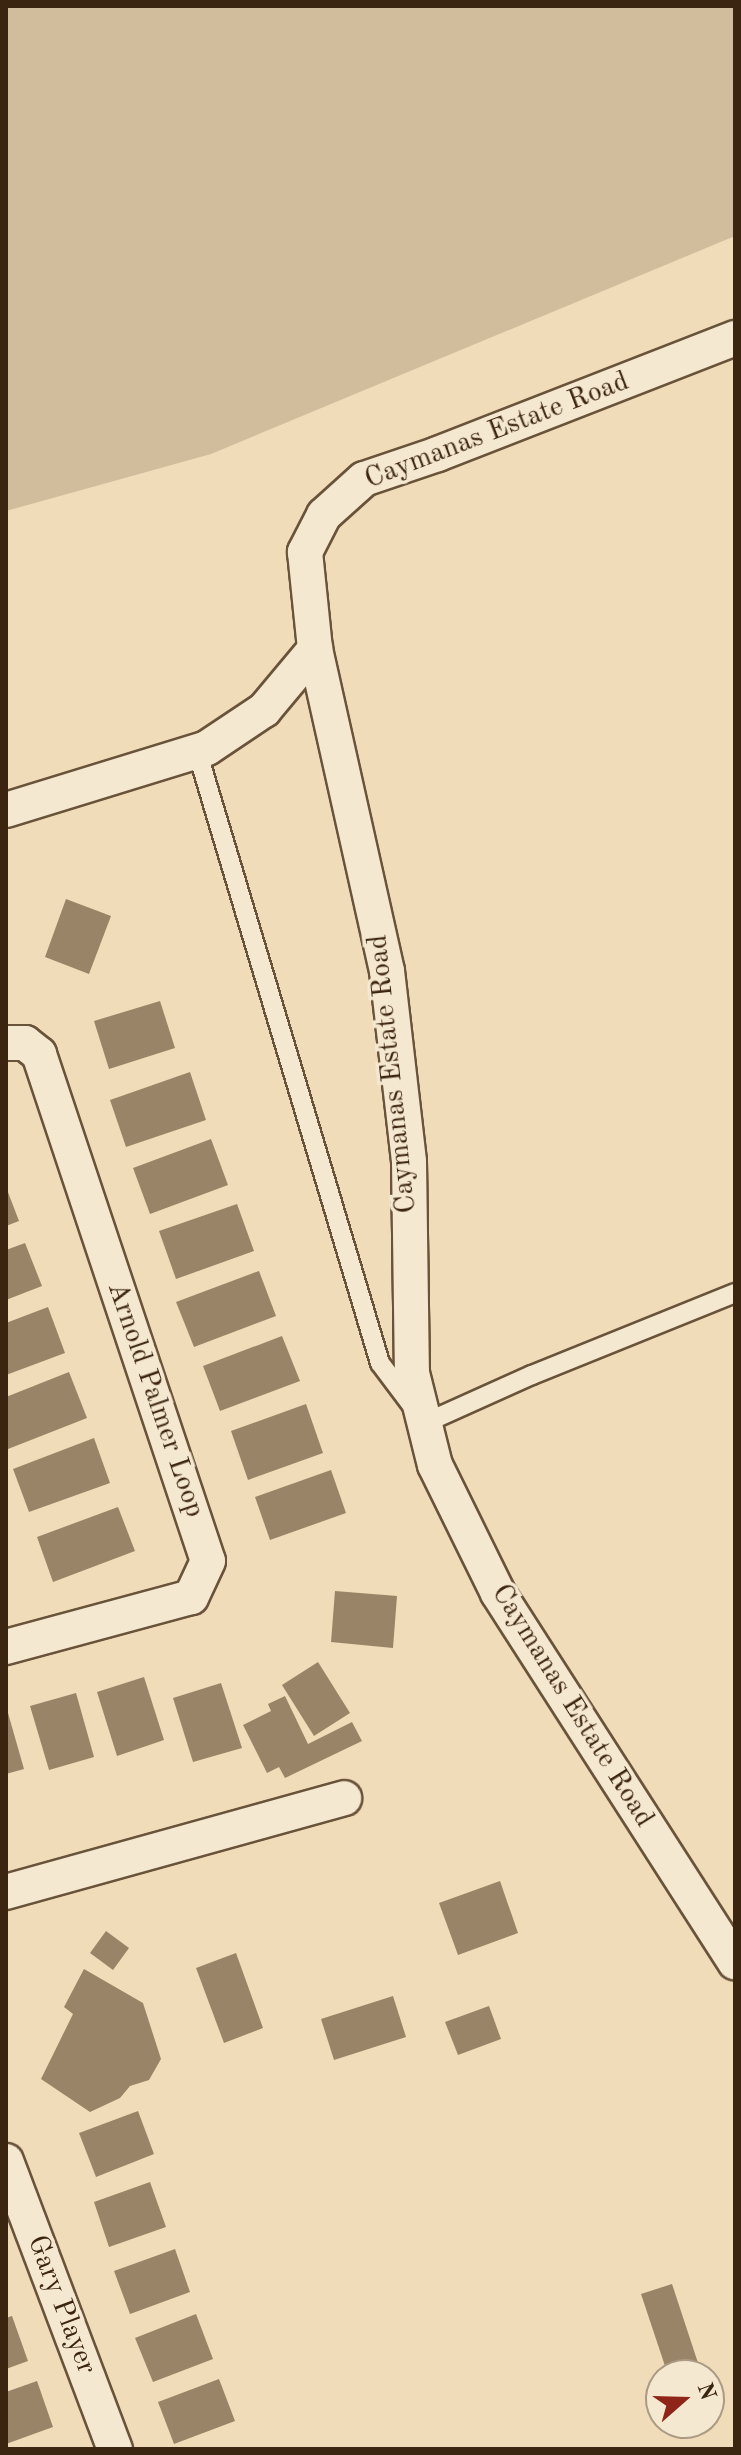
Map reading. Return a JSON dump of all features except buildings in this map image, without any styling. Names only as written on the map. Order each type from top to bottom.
[{"type":"street","name":"Caymanas Estate Road","points":[[735,338],[438,454],[364,479],[324,515],[305,552],[315,649],[387,971],[409,1162],[412,1373],[435,1465],[498,1593],[735,1962]]},
{"type":"street","points":[[6,810],[197,751],[264,710],[315,649]]},
{"type":"street","name":"Arnold Palmer Loop","points":[[6,1043],[25,1043],[39,1054],[208,1561],[200,1584],[191,1597],[6,1647]]},
{"type":"street","points":[[6,1892],[344,1798]]},
{"type":"street","name":"Gary Player","points":[[6,2161],[115,2449]]},
{"type":"lane","points":[[197,751],[380,1363],[425,1423],[532,1375],[735,1293]]},
{"type":"shaded area","points":[[6,6],[735,6],[735,236],[211,454],[6,511]]}]
